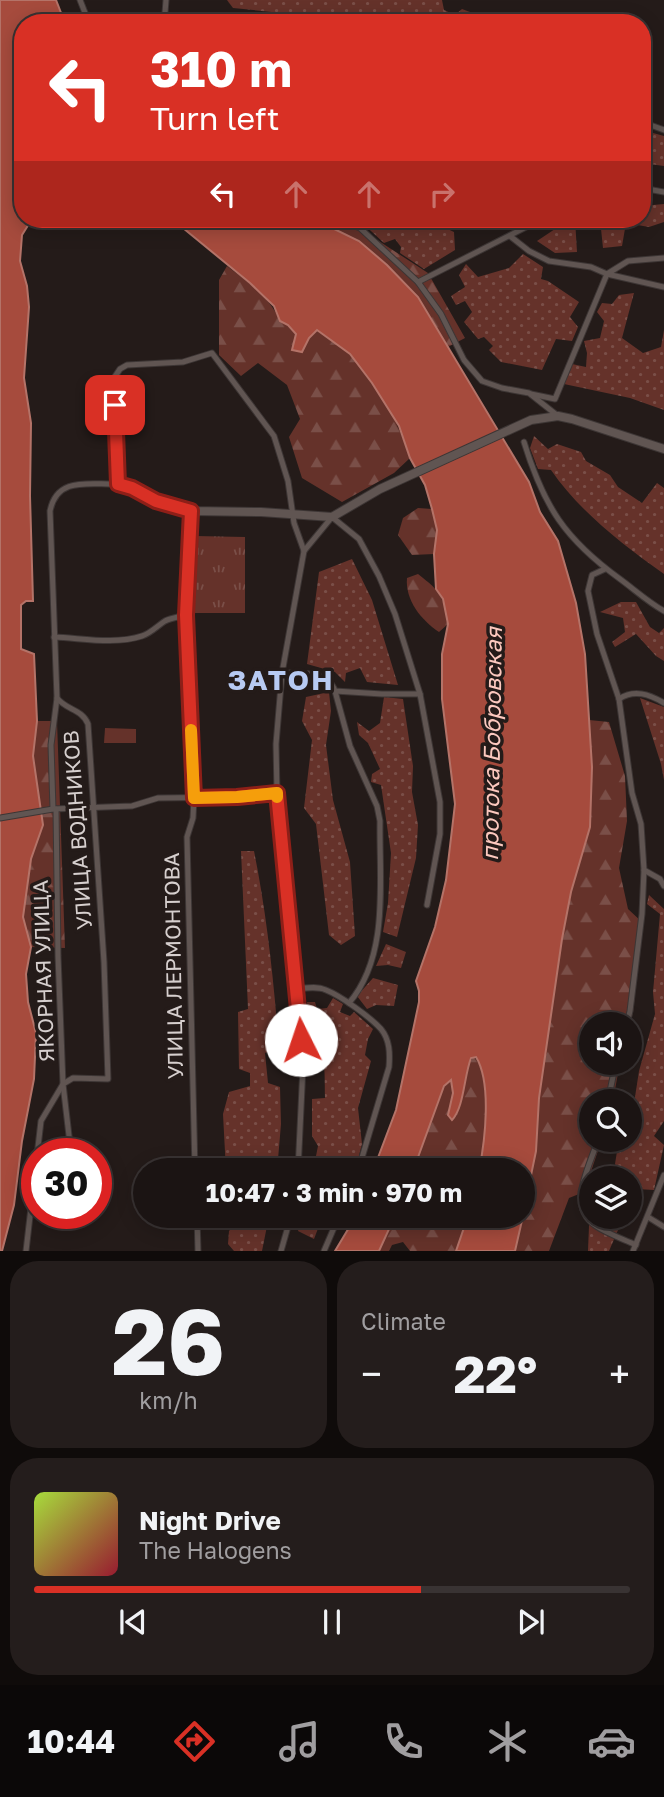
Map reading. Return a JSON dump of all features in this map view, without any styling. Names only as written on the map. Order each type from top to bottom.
[{"type":"street","points":[[360,228],[418,282],[441,314],[464,360],[482,381],[555,399],[607,274],[628,261],[664,258]]},
{"type":"street","points":[[418,282],[525,228]]},
{"type":"street","points":[[510,236],[529,251],[549,261],[591,267],[607,274],[664,288]]},
{"type":"street","points":[[118,484],[116,373],[127,365],[183,362],[212,354],[274,436],[288,481],[292,514],[304,551],[282,673],[276,744],[277,793],[298,989],[303,1066],[299,1158]]},
{"type":"street","points":[[528,393],[558,416]]},
{"type":"street","points":[[304,551],[332,517],[380,489],[531,420],[558,416],[572,419],[664,449]]},
{"type":"street","points":[[524,442],[541,493],[558,522],[582,549],[605,569],[664,611]]},
{"type":"street","points":[[57,698],[50,510],[51,502],[59,490],[65,487],[118,484],[156,501],[191,511],[332,517],[359,539],[379,576],[395,614],[420,694],[440,803],[440,834],[427,905]]},
{"type":"street","name":"УЛИЦА ЛЕРМОНТОВА","points":[[191,511],[186,615],[194,798],[193,818],[187,837],[187,856],[195,1158]]},
{"type":"street","points":[[605,569],[592,575],[588,591],[597,634],[619,699],[632,793],[641,824],[644,870],[642,914],[630,1012]]},
{"type":"street","points":[[54,637],[100,640],[135,638],[145,635],[165,621],[186,615]]},
{"type":"street","points":[[282,673],[329,680],[335,691],[350,746],[377,806],[380,821],[378,934],[366,979],[349,1003]]},
{"type":"street","points":[[335,691],[420,694]]},
{"type":"street","points":[[619,699],[635,693],[644,693],[664,703]]},
{"type":"street","name":"УЛИЦА ВОДНИКОВ","points":[[57,698],[65,706],[81,713],[88,724],[106,998],[108,1079],[73,1079],[62,1084]]},
{"type":"street","name":"ЯКОРНАЯ УЛИЦА","points":[[38,1138],[41,1121],[62,1084],[51,745],[57,698]]},
{"type":"street","points":[[0,818],[55,809],[132,806],[158,799],[277,793]]},
{"type":"street","points":[[644,870],[660,879],[664,887]]},
{"type":"street","points":[[298,989],[325,990],[349,1003],[381,1029],[390,1052],[389,1067],[362,1158]]},
{"type":"street","points":[[62,1084],[69,1138]]},
{"type":"street","points":[[594,1152],[582,1188],[583,1210],[594,1225],[635,1248],[664,1175]]},
{"type":"street","points":[[648,1217],[664,1227]]},
{"type":"street","points":[[197,1228],[198,1251]]},
{"type":"street","points":[[281,1251],[288,1228]]},
{"type":"street","points":[[324,1251],[334,1228]]},
{"type":"street","name":"ЯКОРНАЯ УЛИЦА","points":[[26,1251],[28,1229]]},
{"type":"green space","points":[[227,0],[442,0],[444,10],[453,14],[292,14],[233,8]]},
{"type":"green space","points":[[462,9],[475,14],[456,14]]},
{"type":"green space","points":[[651,132],[664,136],[664,166],[651,164]]},
{"type":"green space","points":[[664,204],[664,222],[651,226],[651,205]]},
{"type":"green space","points":[[329,228],[359,228],[428,273],[465,338],[448,347],[418,297],[359,241]]},
{"type":"green space","points":[[368,228],[445,228],[454,232],[455,250],[424,269],[400,253],[401,247],[395,239],[384,243]]},
{"type":"green space","points":[[556,228],[576,228],[577,252],[555,253],[537,241]]},
{"type":"green space","points":[[601,228],[625,228],[622,246],[603,248]]},
{"type":"green space","points":[[523,254],[543,267],[541,279],[579,302],[570,317],[578,327],[572,341],[556,339],[542,370],[501,362],[489,350],[493,346],[484,337],[478,339],[464,322],[472,312],[465,301],[456,305],[451,296],[465,287],[459,275],[466,264],[478,277],[509,268]]},
{"type":"green space","points":[[227,266],[258,290],[280,321],[296,334],[292,349],[302,352],[309,338],[317,330],[334,340],[362,368],[386,402],[410,458],[394,473],[342,502],[302,478],[289,437],[300,419],[287,385],[258,363],[241,376],[219,355],[219,280]]},
{"type":"green space","points":[[634,293],[622,338],[643,353],[661,347],[664,330],[664,410],[630,398],[564,384],[572,364],[586,367],[584,341],[600,338],[604,321],[597,312],[602,303],[612,304],[619,295]]},
{"type":"green space","points":[[534,436],[548,449],[557,444],[581,452],[586,461],[610,475],[618,487],[642,503],[657,483],[664,488],[664,574],[588,513],[551,470],[538,469],[530,448]]},
{"type":"green space","points":[[418,508],[432,509],[437,530],[434,554],[412,555],[398,535],[403,518]]},
{"type":"green space","points":[[194,536],[245,537],[245,613],[192,613]]},
{"type":"green space","points":[[352,559],[372,600],[398,685],[367,682],[360,668],[346,673],[345,682],[335,672],[307,664],[319,572]]},
{"type":"green space","points":[[418,574],[432,585],[442,600],[448,624],[439,632],[420,615],[409,594],[407,578]]},
{"type":"green space","points":[[621,602],[636,602],[650,627],[659,633],[664,628],[664,661],[636,634],[615,647],[612,642],[625,632],[623,618],[600,612]]},
{"type":"green space","points":[[329,692],[331,711],[326,745],[333,800],[350,862],[355,936],[341,945],[329,935],[316,824],[304,808],[312,740],[302,721],[306,697]]},
{"type":"green space","points":[[384,697],[403,699],[418,825],[416,858],[397,937],[383,932],[391,853],[381,785],[371,782],[372,774],[380,769],[368,743],[359,735],[357,722],[369,731],[380,723]]},
{"type":"green space","points":[[640,698],[664,707],[664,780],[661,764]]},
{"type":"green space","points":[[589,720],[609,722],[625,776],[627,821],[619,868],[628,909],[643,923],[633,1012],[579,1012],[579,1075],[618,1075],[615,1089],[579,1089],[579,1152],[598,1152],[593,1166],[579,1166],[579,1194],[569,1198],[549,1251],[515,1251],[520,1228],[535,1228],[535,1158],[539,1098],[562,939],[571,892],[590,827],[592,767]]},
{"type":"green space","points":[[37,721],[57,721],[65,948],[31,947],[23,917],[31,859],[43,825],[33,756]]},
{"type":"green space","points":[[105,728],[136,729],[136,743],[104,743]]},
{"type":"green space","points":[[241,851],[254,851],[272,974],[279,1048],[265,1053],[268,1083],[280,1087],[278,1158],[225,1158],[223,1114],[229,1092],[250,1086],[250,1073],[239,1069],[238,1012],[248,1009]]},
{"type":"green space","points":[[649,895],[664,909],[664,1121],[654,1136],[664,1145],[654,1190],[642,1189],[642,1166],[615,1164],[617,1152],[642,1152],[642,1089],[636,1089],[638,1075],[642,1075],[642,1060],[655,1014],[653,992],[660,914],[647,904]]},
{"type":"green space","points":[[386,944],[406,952],[401,968],[376,966]]},
{"type":"green space","points":[[373,978],[398,985],[394,1006],[376,1005],[367,1009],[357,996]]},
{"type":"green space","points":[[333,998],[343,1004],[340,1012],[350,1016],[354,1012],[373,1029],[365,1055],[371,1061],[358,1108],[362,1144],[358,1158],[316,1158],[318,1146],[312,1136],[312,1099],[325,1098],[325,1082],[321,1054],[312,1041],[311,1033],[316,1033],[322,1040],[330,1036],[327,1026],[309,1026],[307,1002],[315,1002],[317,1009],[327,1008]]},
{"type":"green space","points":[[473,1057],[479,1064],[483,1077],[485,1128],[481,1158],[417,1158],[433,1107],[445,1085],[451,1080],[453,1093],[448,1115],[456,1116]]},
{"type":"green space","points":[[232,1228],[267,1228],[262,1251],[234,1251],[228,1244]]},
{"type":"green space","points":[[299,1228],[318,1228],[314,1239],[298,1231]]},
{"type":"green space","points":[[390,1228],[464,1228],[456,1251],[410,1251],[403,1242],[392,1245],[389,1251],[379,1251]]},
{"type":"green space","points":[[589,1229],[618,1229],[609,1251],[588,1251]]},
{"type":"water","points":[[0,0],[56,0],[61,14],[14,14],[14,228],[26,228],[22,235],[20,261],[29,307],[24,378],[31,423],[33,601],[26,601],[21,605],[21,649],[34,654],[37,721],[33,756],[43,825],[31,859],[23,917],[31,947],[26,974],[28,1002],[36,1033],[34,1079],[21,1138],[14,1205],[2,1251]]},
{"type":"water","name":"протока Бобровская","points":[[183,228],[332,228],[359,241],[418,297],[529,482],[540,512],[558,541],[576,603],[585,654],[592,767],[590,827],[571,892],[562,939],[539,1098],[535,1158],[481,1158],[486,1097],[481,1068],[476,1057],[471,1058],[459,1108],[452,1120],[448,1115],[453,1093],[451,1080],[444,1086],[418,1158],[378,1158],[396,1110],[419,1002],[416,981],[435,927],[446,880],[455,804],[442,699],[442,654],[448,624],[443,599],[436,589],[434,554],[437,530],[425,485],[410,458],[399,426],[372,383],[350,354],[317,330],[309,338],[302,352],[292,350],[296,334],[280,321],[274,306]]},
{"type":"water","points":[[349,1228],[390,1228],[379,1251],[335,1251]]},
{"type":"water","points":[[464,1228],[520,1228],[515,1251],[456,1251]]},
{"type":"slow traffic","points":[[191,730],[194,798],[277,793],[277,797]]},
{"type":"district","name":"ЗАТОН","points":[[281,680]]},
{"type":"route","points":[[115,405],[118,484],[165,505],[191,511],[186,615],[194,798],[277,793],[301,1040]]}]
